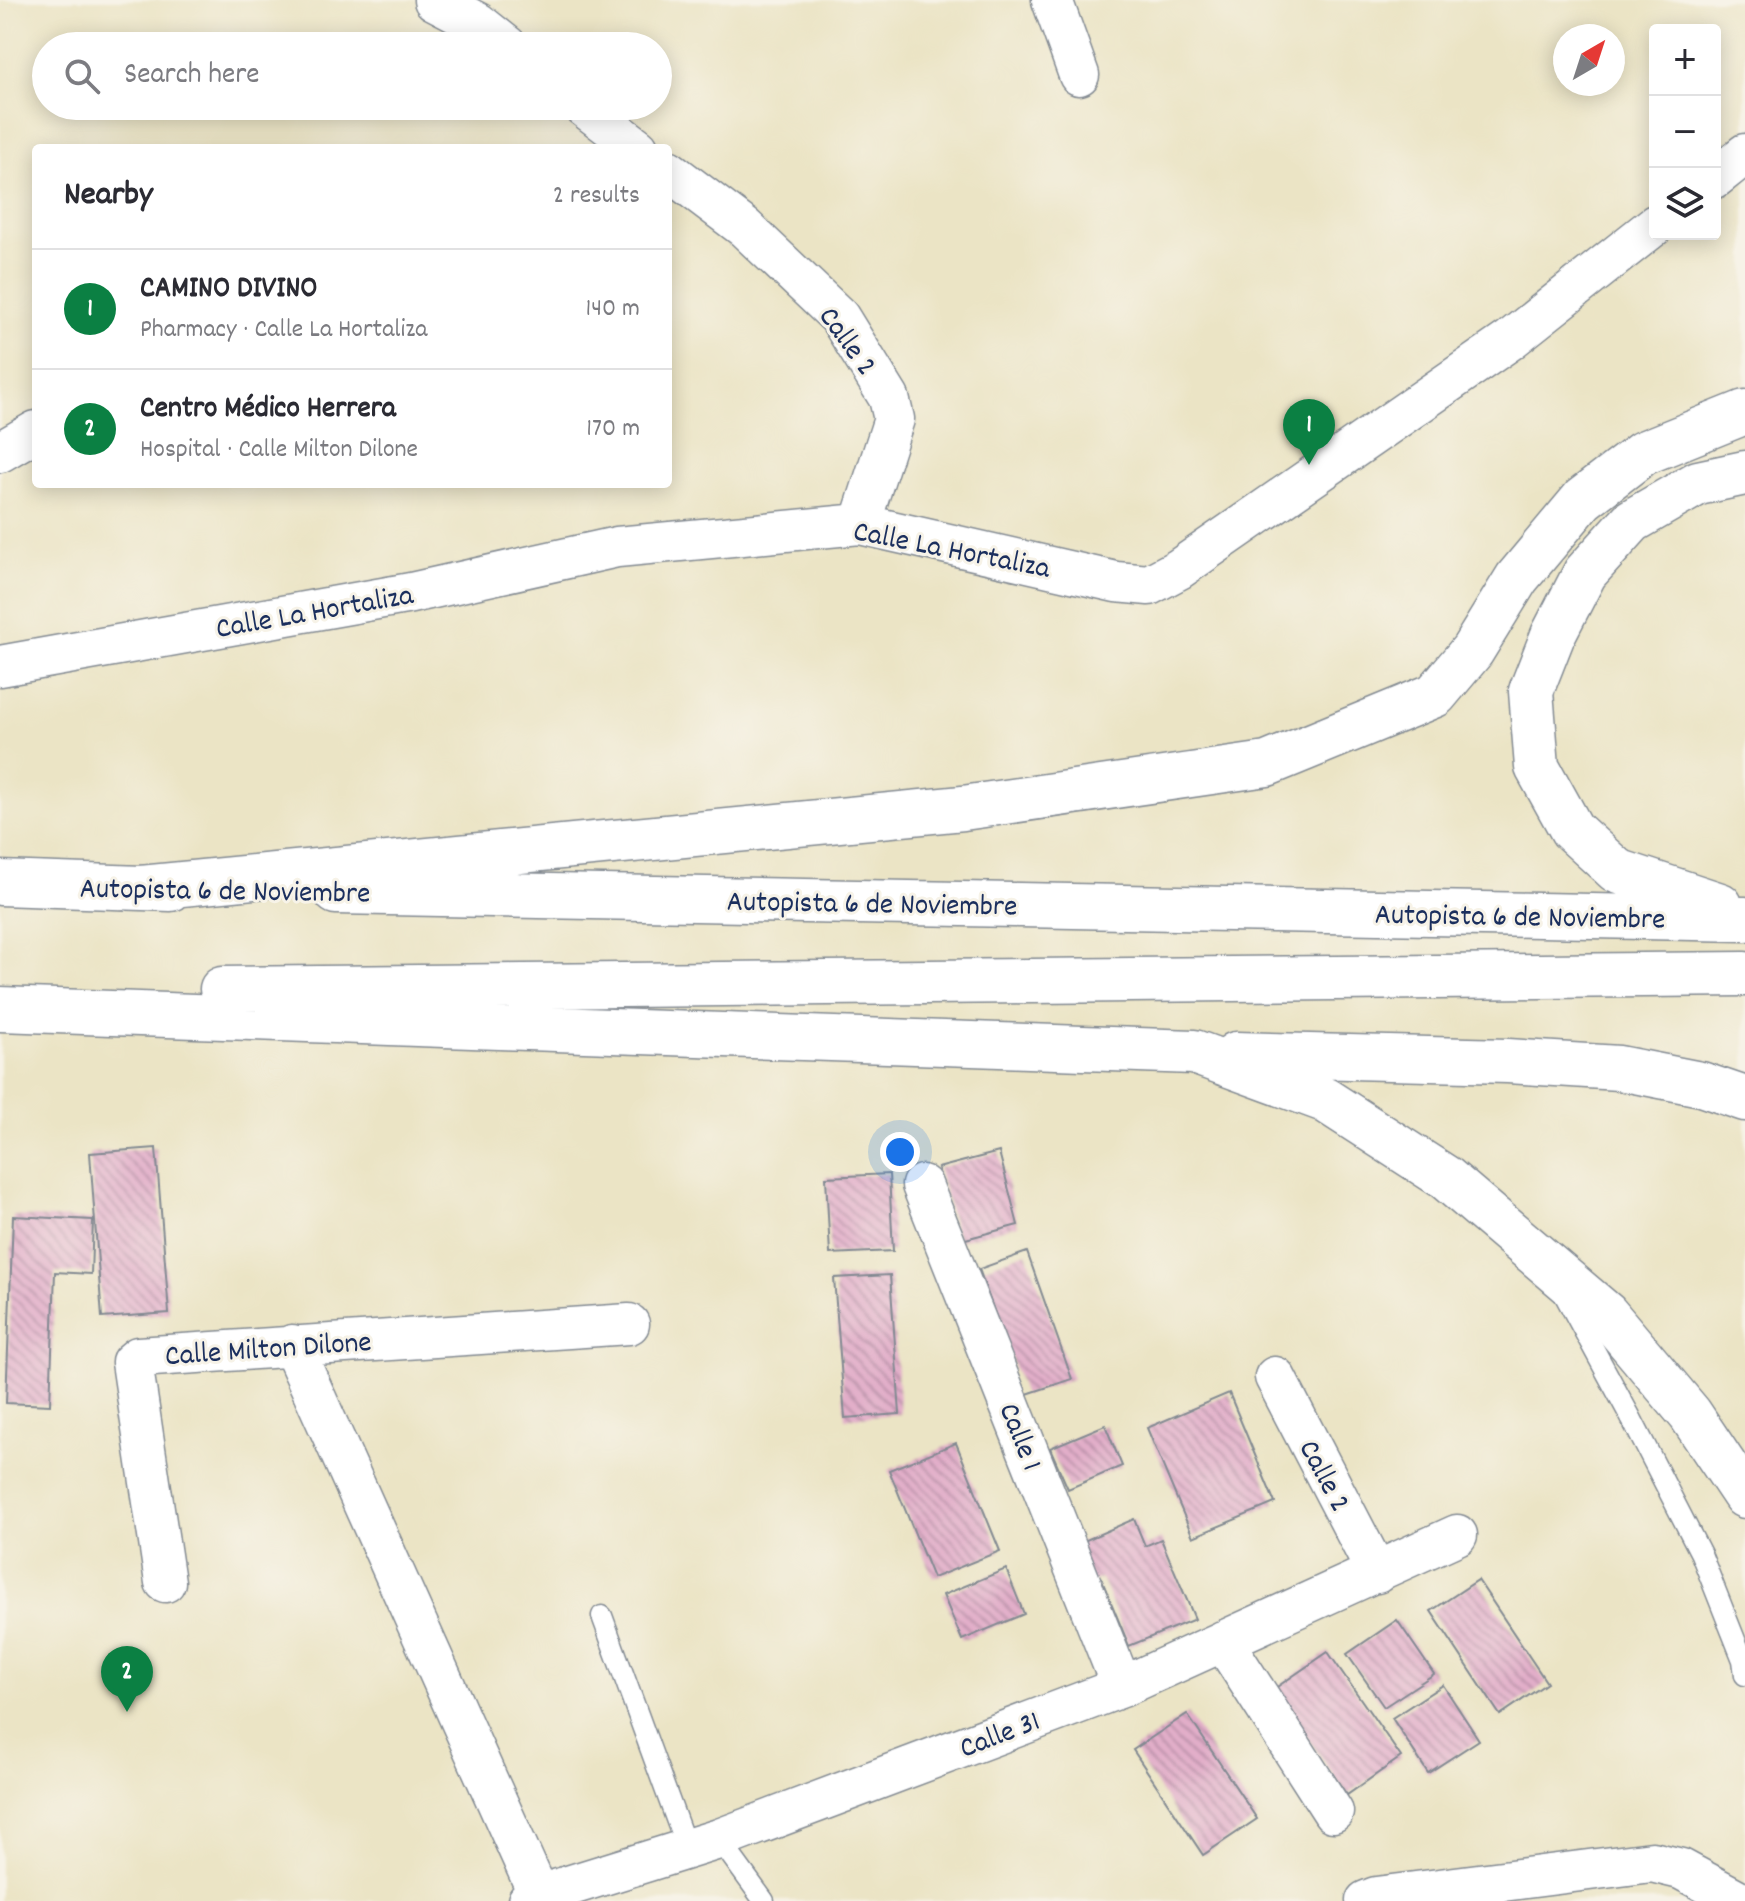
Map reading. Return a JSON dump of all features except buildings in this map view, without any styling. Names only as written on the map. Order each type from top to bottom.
[{"type":"highway","points":[[141,888],[963,808],[1267,764],[1435,695],[1472,651],[1517,578],[1583,499],[1643,453],[1745,412]]},
{"type":"highway","points":[[1745,473],[1698,483],[1632,521],[1585,573],[1553,635],[1531,691],[1537,767],[1572,830],[1617,871],[1745,913]]},
{"type":"highway","name":"Autopista 6 de Noviembre","points":[[0,883],[1745,919]]},
{"type":"highway","name":"Autopista 6 de Noviembre","points":[[0,992],[1745,974]]},
{"type":"highway","points":[[0,1009],[1293,1056],[1508,1061],[1619,1068],[1701,1084],[1745,1099]]},
{"type":"highway","points":[[1194,1052],[1325,1100],[1446,1178],[1615,1325],[1690,1414],[1745,1496]]},
{"type":"street","points":[[434,0],[489,32]]},
{"type":"street","points":[[1052,0],[1079,75]]},
{"type":"street","points":[[601,120],[633,144]]},
{"type":"street","points":[[1721,173],[1745,154]]},
{"type":"street","name":"Calle 2","points":[[672,173],[745,228],[839,317],[889,398],[894,419],[860,524]]},
{"type":"street","name":"Calle La Hortaliza","points":[[0,666],[411,593],[617,547],[860,524],[1116,582],[1149,585],[1179,569],[1510,340],[1649,230]]},
{"type":"street","points":[[0,452],[32,433]]},
{"type":"street","name":"Calle 1","points":[[922,1185],[1122,1687]]},
{"type":"street","name":"Calle Milton Dilone","points":[[165,1582],[132,1362],[138,1357],[629,1324]]},
{"type":"street","points":[[292,1345],[534,1898]]},
{"type":"street","name":"Calle 2","points":[[1275,1377],[1377,1573]]},
{"type":"street","name":"Calle 31","points":[[534,1898],[703,1844],[1122,1687],[1457,1535]]},
{"type":"street","points":[[1223,1641],[1333,1812]]},
{"type":"street","points":[[1366,1901],[1376,1897],[1652,1862],[1681,1869],[1740,1901]]},
{"type":"lane","points":[[1547,1263],[1701,1554],[1743,1660],[1745,1675]]},
{"type":"lane","points":[[602,1616],[703,1844],[764,1901]]},
{"type":"place","name":"CAMINO DIVINO","points":[[1309,465]]},
{"type":"place","name":"Centro Médico Herrera","points":[[127,1712]]}]
